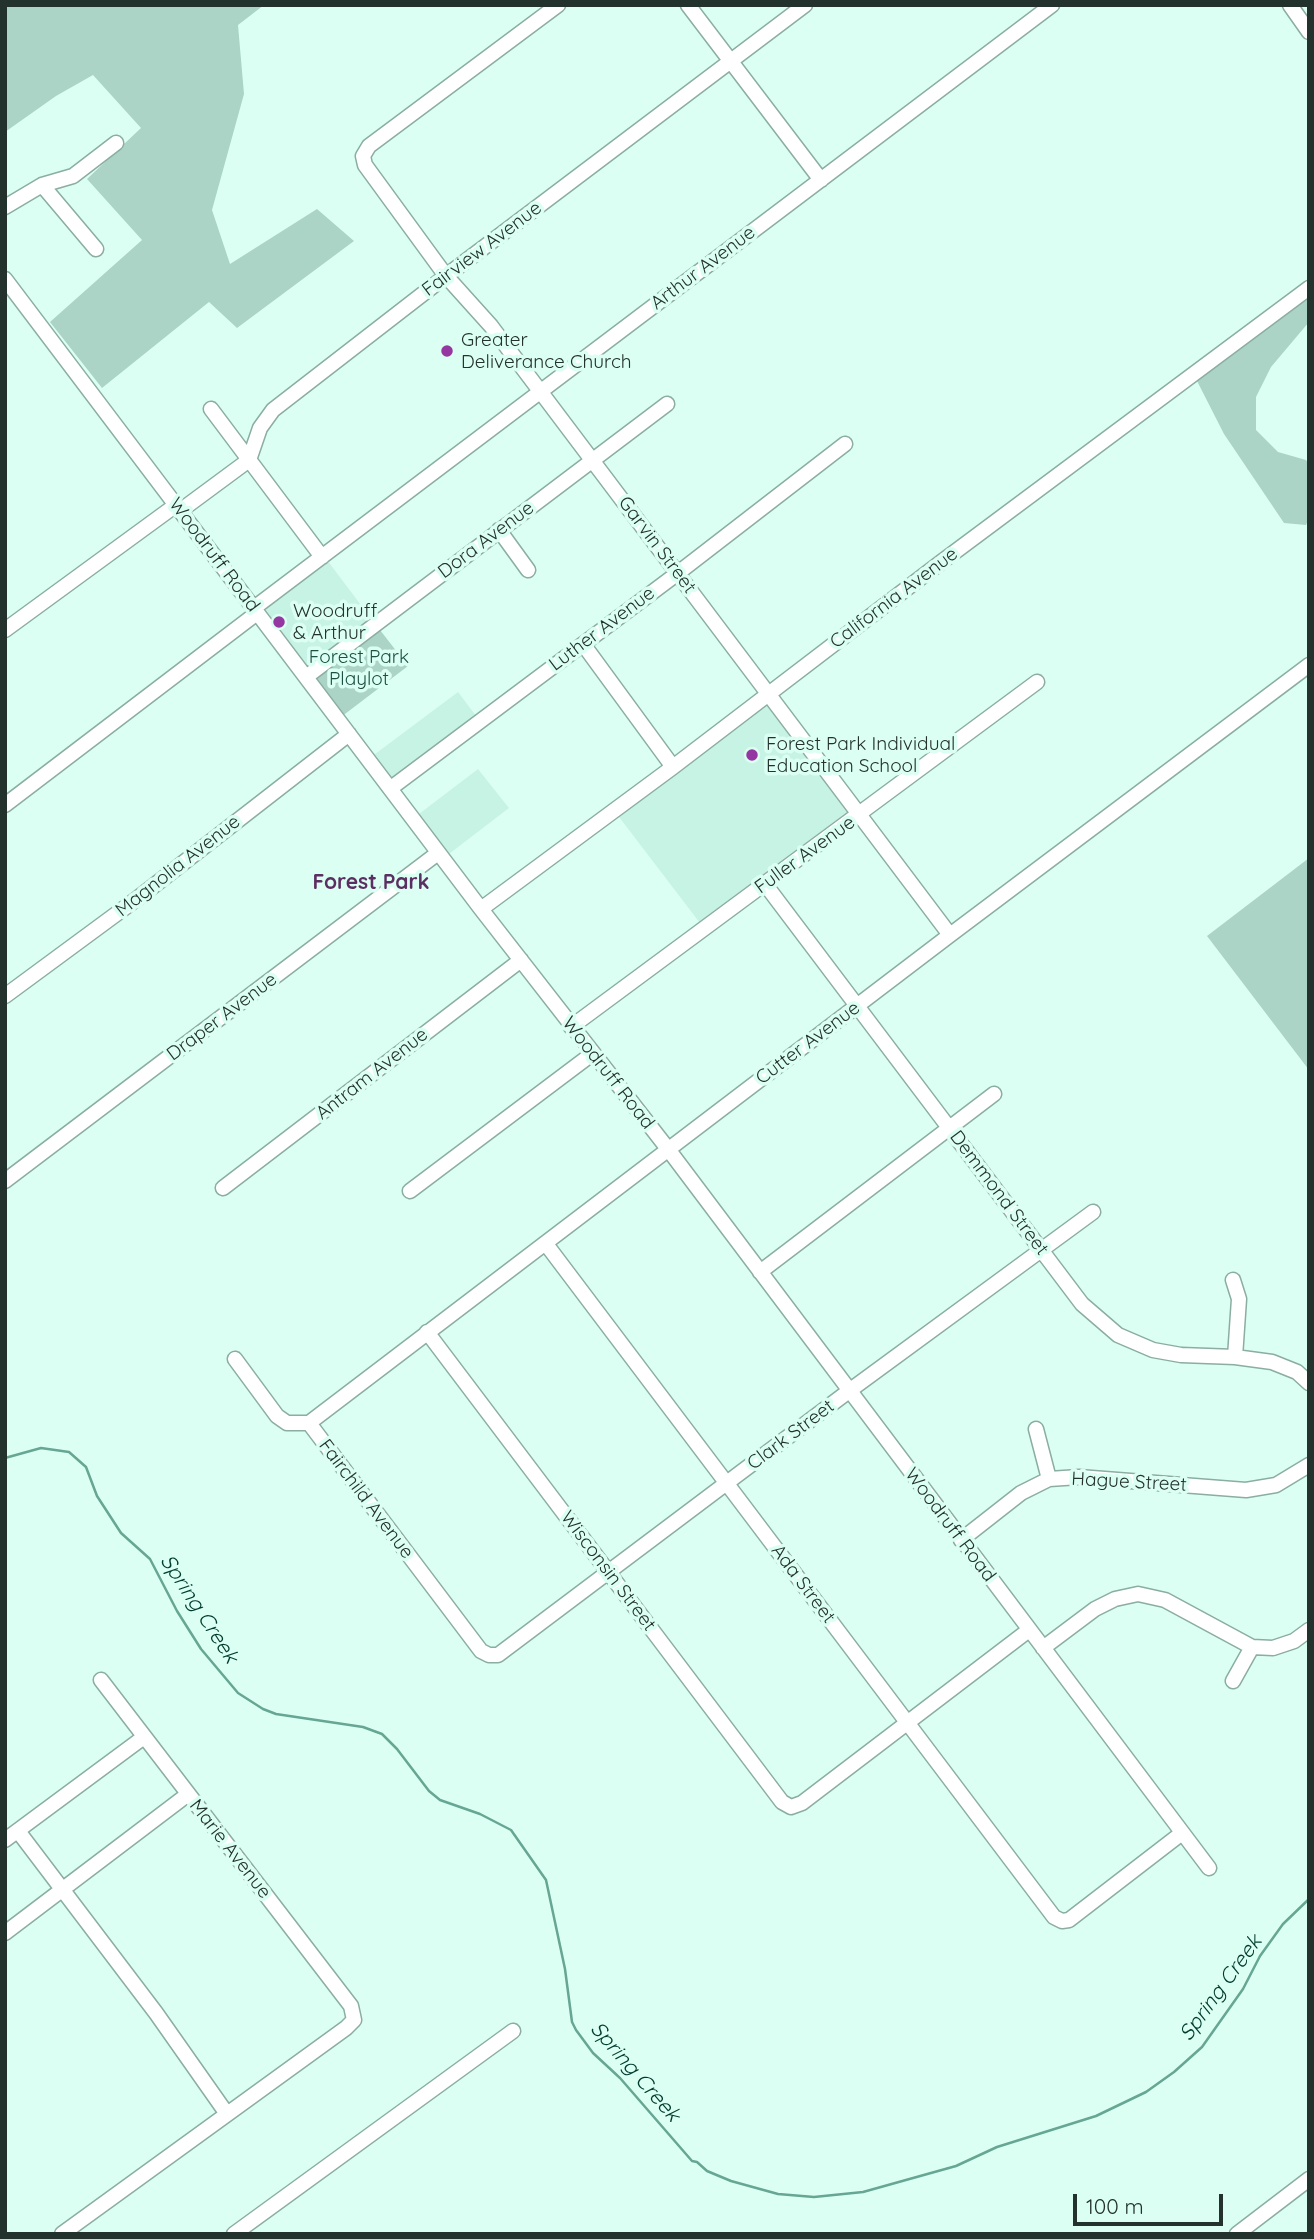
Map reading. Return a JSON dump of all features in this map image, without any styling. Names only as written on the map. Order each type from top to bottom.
[{"type":"street","name":"Garvin Street","points":[[558,5],[369,146],[363,156],[365,165],[446,276],[491,326],[540,390],[950,935]]},
{"type":"street","points":[[688,5],[821,180]]},
{"type":"street","name":"Fairview Avenue","points":[[249,460],[260,428],[273,410],[805,5]]},
{"type":"street","name":"Arthur Avenue","points":[[5,805],[540,390],[1052,5]]},
{"type":"street","points":[[1290,5],[1309,32]]},
{"type":"street","points":[[5,207],[42,185],[74,176],[116,143]]},
{"type":"street","points":[[42,185],[96,249]]},
{"type":"street","name":"Woodruff Road","points":[[5,279],[438,853],[668,1149],[1209,1868]]},
{"type":"street","name":"California Avenue","points":[[481,909],[673,767],[944,559],[1309,288]]},
{"type":"street","name":"Dora Avenue","points":[[306,677],[667,404]]},
{"type":"street","points":[[211,409],[322,557]]},
{"type":"street","name":"Luther Avenue","points":[[391,788],[845,444]]},
{"type":"street","points":[[5,631],[249,460]]},
{"type":"street","points":[[499,530],[528,570]]},
{"type":"street","points":[[583,644],[673,767]]},
{"type":"street","name":"Cutter Avenue","points":[[309,1423],[1309,665]]},
{"type":"street","name":"Fuller Avenue","points":[[571,1027],[1037,682]]},
{"type":"street","name":"Magnolia Avenue","points":[[5,996],[138,898],[349,734]]},
{"type":"street","name":"Draper Avenue","points":[[7,1176],[438,853]]},
{"type":"street","name":"Demmond Street","points":[[765,884],[1082,1304],[1118,1335],[1153,1350],[1181,1355],[1235,1357],[1272,1362],[1297,1372],[1309,1383]]},
{"type":"street","name":"Antram Avenue","points":[[223,1188],[521,960]]},
{"type":"street","points":[[410,1191],[592,1054]]},
{"type":"street","points":[[760,1272],[995,1094]]},
{"type":"street","name":"Clark Street","points":[[489,1655],[498,1655],[610,1573],[849,1391],[1093,1212]]},
{"type":"street","name":"Ada Street","points":[[546,1244],[1054,1917],[1062,1921],[1069,1920],[1182,1833]]},
{"type":"street","points":[[1233,1280],[1239,1299],[1235,1357]]},
{"type":"street","name":"Wisconsin Street","points":[[427,1332],[782,1802],[791,1807],[802,1803],[909,1722]]},
{"type":"street","name":"Fairchild Avenue","points":[[235,1359],[276,1416],[286,1423],[309,1423],[481,1651],[489,1655]]},
{"type":"street","points":[[1036,1429],[1049,1479]]},
{"type":"street","name":"Hague Street","points":[[961,1540],[1021,1493],[1049,1479],[1079,1477],[1246,1490],[1276,1485],[1309,1465]]},
{"type":"street","points":[[1043,1648],[1095,1609],[1115,1599],[1138,1594],[1165,1600],[1252,1647],[1273,1648],[1294,1641],[1309,1630]]},
{"type":"street","points":[[909,1722],[1029,1630]]},
{"type":"street","points":[[1233,1681],[1252,1647]]},
{"type":"street","name":"Marie Avenue","points":[[101,1680],[351,2006],[354,2020],[346,2028],[227,2113]]},
{"type":"street","points":[[5,1840],[144,1737]]},
{"type":"street","points":[[5,1933],[187,1795]]},
{"type":"street","points":[[18,1830],[227,2113],[62,2234]]},
{"type":"street","points":[[234,2234],[513,2031]]},
{"type":"street","points":[[1237,2234],[1309,2179]]},
{"type":"shaded area","points":[[327,560],[373,621],[307,672],[260,610]]},
{"type":"shaded area","points":[[458,692],[483,725],[396,791],[371,757]]},
{"type":"shaded area","name":"Forest Park Individual Education School","points":[[768,697],[856,814],[703,927],[616,813]]},
{"type":"shaded area","points":[[478,769],[509,808],[445,857],[415,817]]},
{"type":"green space","points":[[5,5],[264,5],[238,25],[244,94],[212,210],[230,264],[317,209],[354,241],[237,328],[209,302],[102,388],[50,322],[142,240],[87,179],[141,128],[93,75],[56,96],[5,132]]},
{"type":"green space","points":[[1309,292],[1309,322],[1271,367],[1256,397],[1256,430],[1278,452],[1306,460],[1309,464],[1309,518],[1306,525],[1284,523],[1224,434],[1195,377]]},
{"type":"green space","name":"Forest Park Playlot","points":[[373,621],[408,666],[341,717],[307,672]]},
{"type":"green space","points":[[1309,858],[1309,1070],[1207,936]]},
{"type":"waterway","name":"Spring Creek","points":[[5,1458],[41,1448],[69,1452],[86,1467],[97,1496],[121,1533],[150,1559],[177,1611],[201,1649],[238,1693],[276,1714],[363,1727],[382,1734],[429,1791],[440,1800],[480,1814],[511,1830],[546,1880],[565,1969],[572,2022],[576,2030],[593,2053],[620,2078],[692,2161],[731,2181],[778,2194],[814,2197],[863,2192],[956,2166],[997,2147],[1096,2116],[1146,2092],[1202,2047],[1243,1989],[1260,1956],[1283,1924],[1309,1899]]},
{"type":"place","name":"Greater Deliverance Church","points":[[447,351]]},
{"type":"place","name":"Woodruff & Arthur","points":[[279,622]]},
{"type":"place","name":"Forest Park Individual Education School","points":[[752,755]]},
{"type":"district","name":"Forest Park","points":[[371,883]]}]
